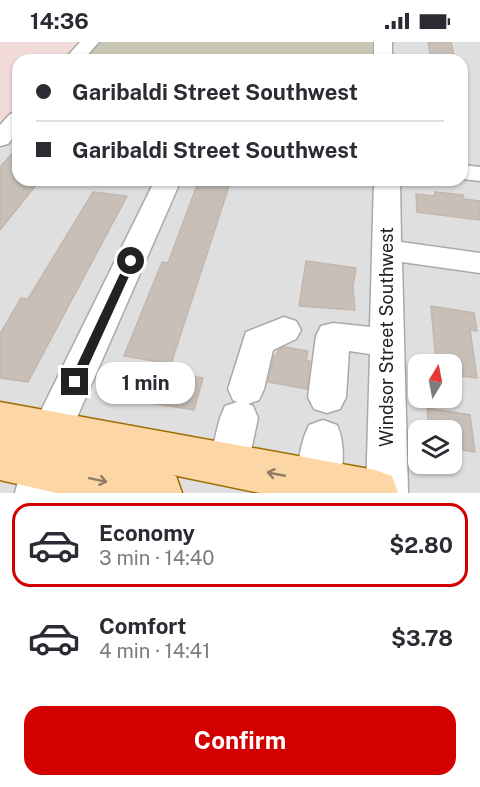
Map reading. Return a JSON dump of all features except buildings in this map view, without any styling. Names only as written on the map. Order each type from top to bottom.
[{"type":"main road","points":[[0,421],[43,464],[159,493]]},
{"type":"main road","points":[[0,459],[43,464],[228,465],[375,493]]},
{"type":"street","points":[[79,54],[90,42]]},
{"type":"street","points":[[43,464],[165,186]]},
{"type":"street","name":"Windsor Street Southwest","points":[[387,186],[387,493]]},
{"type":"street","points":[[387,250],[480,264]]},
{"type":"street","points":[[228,465],[258,342],[284,330]]},
{"type":"street","points":[[327,397],[338,337],[387,343]]},
{"type":"street","points":[[319,482],[323,438]]},
{"type":"shaded area","points":[[0,42],[92,42],[81,54],[12,54],[12,127],[0,129]]},
{"type":"shaded area","points":[[92,42],[372,42],[373,54],[81,54]]},
{"type":"shaded area","points":[[372,42],[480,42],[480,493],[0,493],[0,129],[12,127],[12,186],[468,186],[468,54],[373,54]]},
{"type":"route","points":[[75,382],[131,261]]}]
